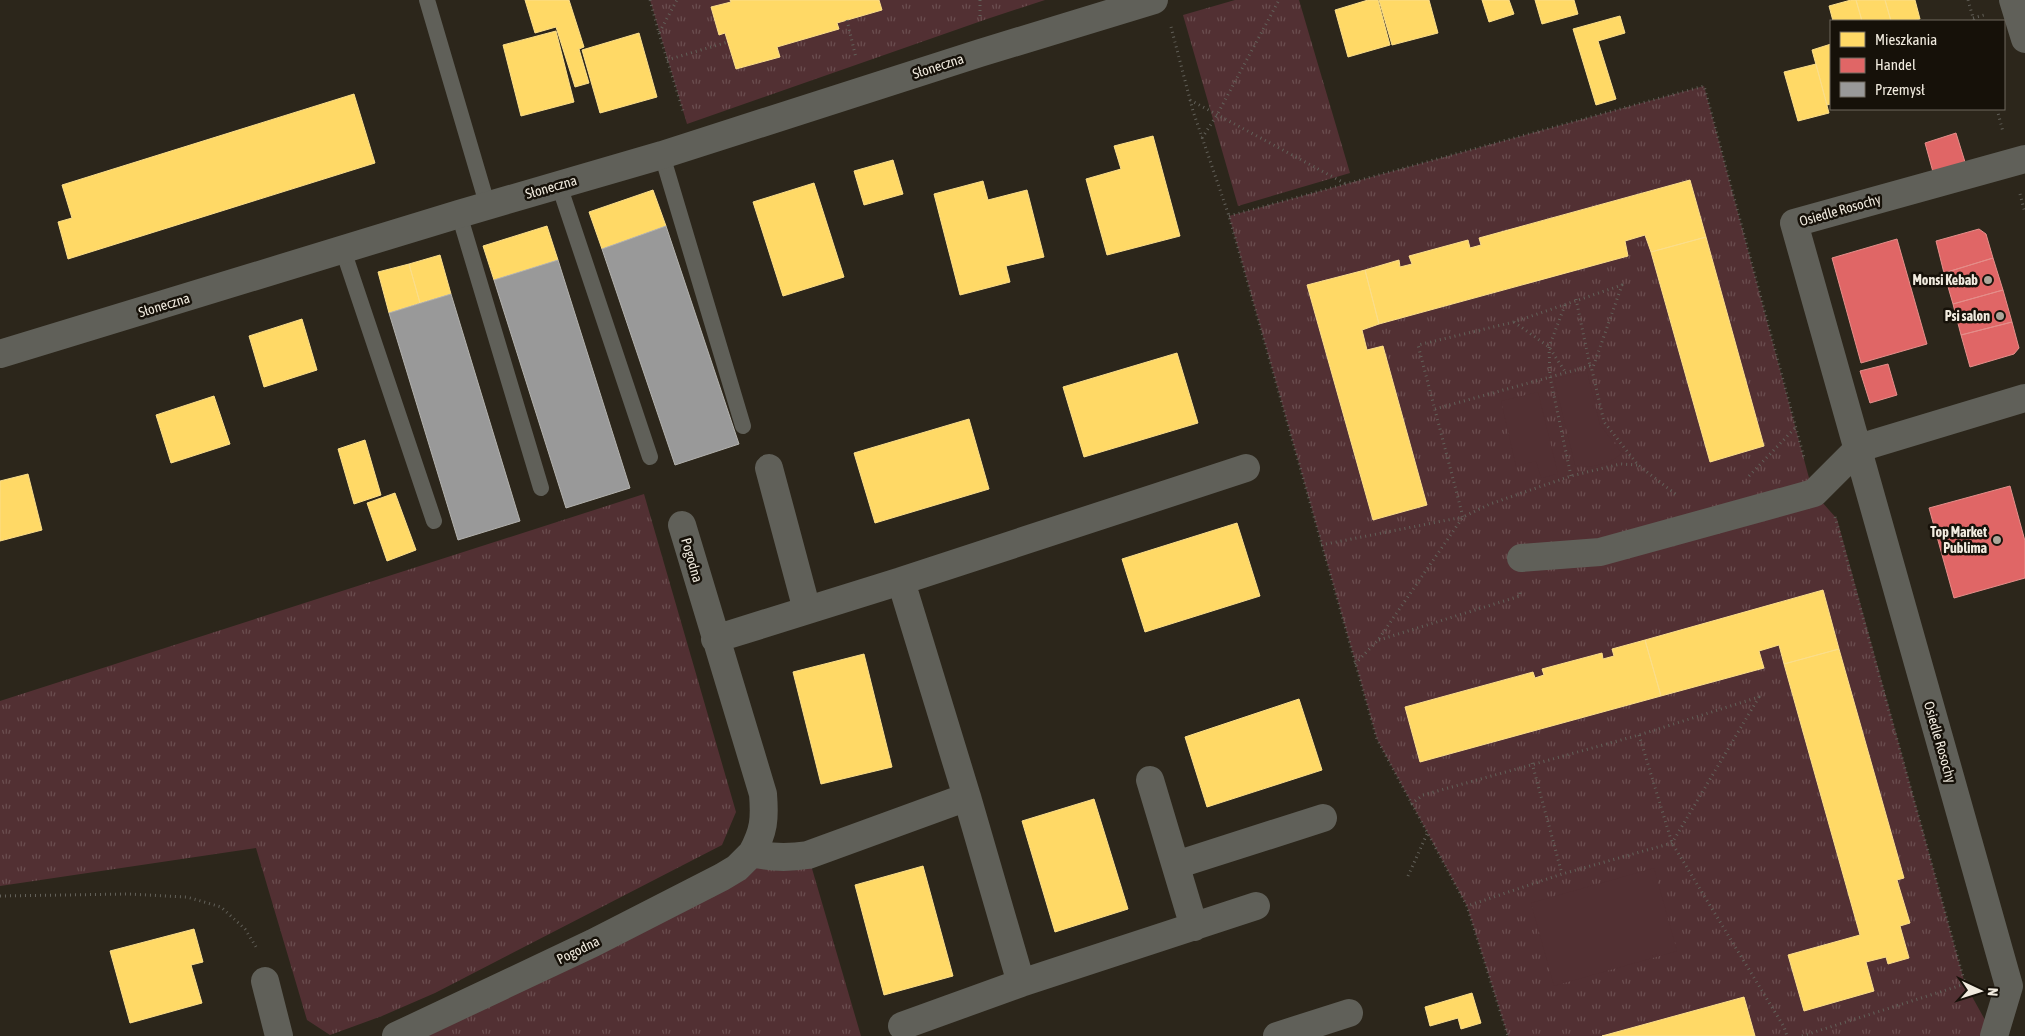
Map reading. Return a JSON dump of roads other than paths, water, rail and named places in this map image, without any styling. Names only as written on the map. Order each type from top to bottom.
[{"type":"street","points":[[2013,0],[2025,39]]},
{"type":"street","name":"Słoneczna","points":[[0,354],[459,214],[662,155],[1099,8],[1162,10]]},
{"type":"street","name":"Osiedle Rosochy","points":[[1994,1036],[2009,986],[1794,223],[2025,159]]},
{"type":"street","points":[[1521,558],[1600,552],[1814,493],[1858,448],[2025,398]]},
{"type":"street","points":[[769,468],[807,610]]},
{"type":"street","points":[[715,639],[901,581],[1246,468]]},
{"type":"street","name":"Pogodna","points":[[396,1036],[593,943],[722,877],[737,868],[752,852],[761,836],[765,816],[763,794],[682,525]]},
{"type":"street","points":[[901,581],[967,796],[1021,983]]},
{"type":"street","points":[[1150,780],[1194,927]]},
{"type":"street","points":[[752,852],[767,857],[786,858],[808,855],[967,796]]},
{"type":"street","points":[[1176,865],[1323,818]]},
{"type":"street","points":[[902,1026],[1021,983],[1256,906]]},
{"type":"street","points":[[264,981],[278,1036]]},
{"type":"street","points":[[1277,1036],[1349,1013]]},
{"type":"lane","points":[[427,0],[488,207]]},
{"type":"lane","points":[[662,155],[743,426]]},
{"type":"lane","points":[[559,186],[650,457]]},
{"type":"lane","points":[[459,214],[541,488]]},
{"type":"lane","points":[[343,250],[434,521]]},
{"type":"place","name":"Monsi Kebab","points":[[1988,280]]},
{"type":"place","name":"Psi salon","points":[[2000,316]]},
{"type":"place","name":"Top Market Publima","points":[[1997,540]]}]
